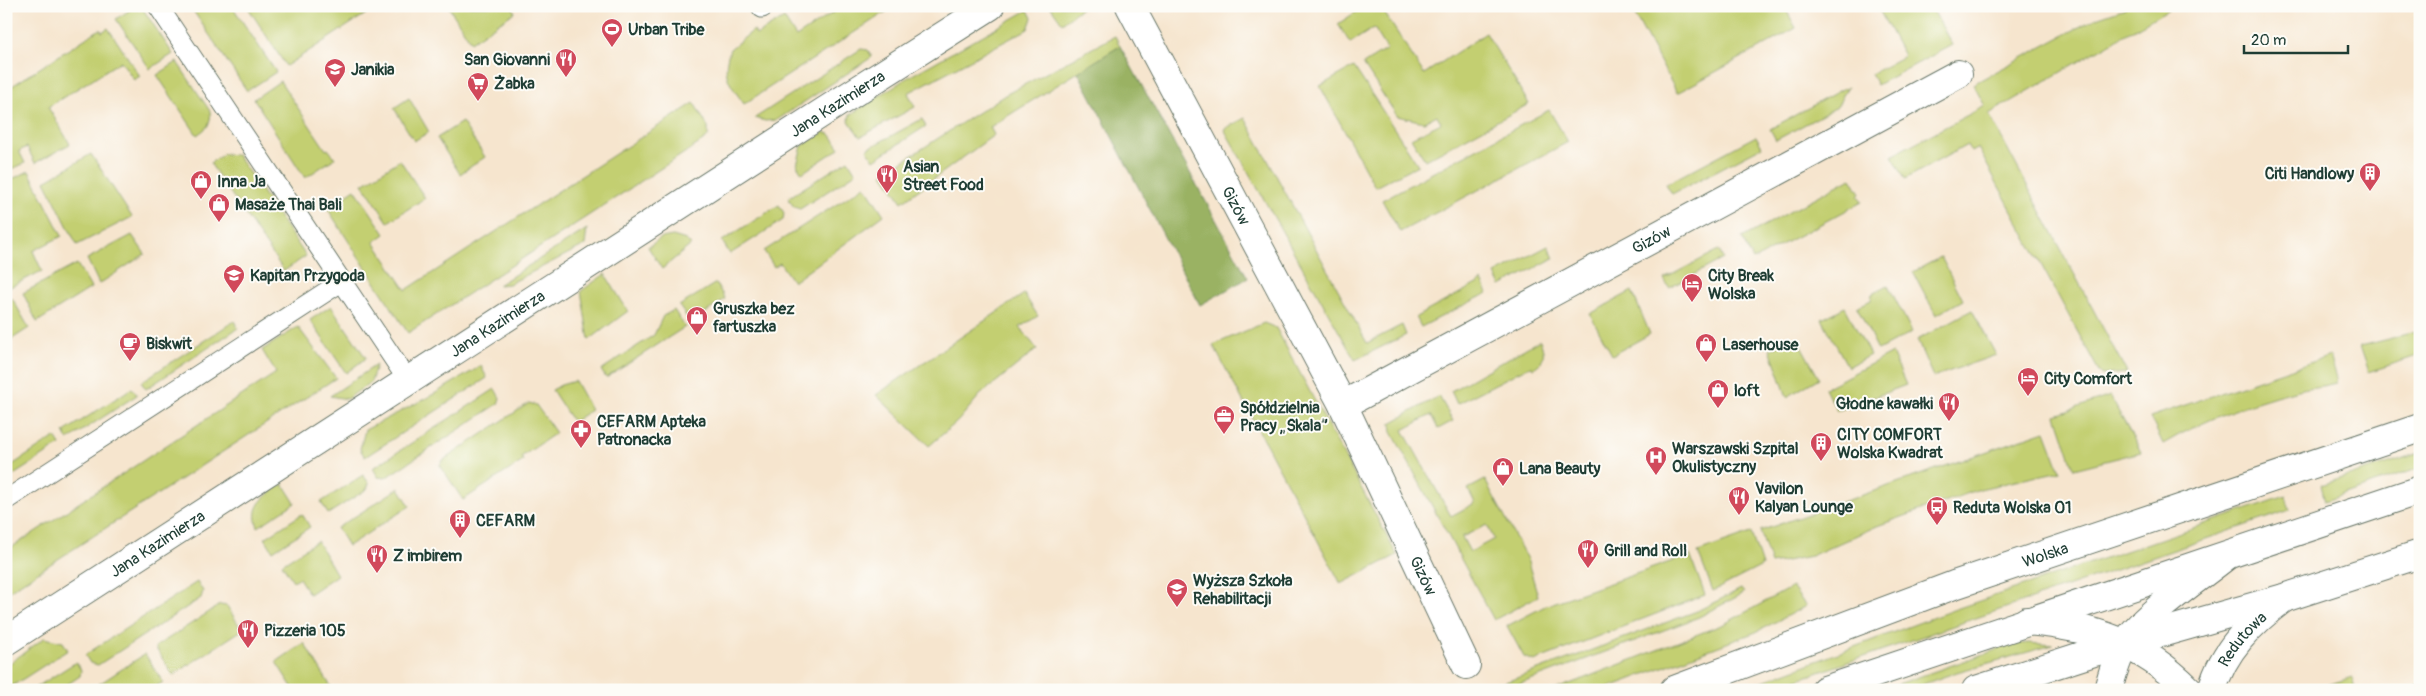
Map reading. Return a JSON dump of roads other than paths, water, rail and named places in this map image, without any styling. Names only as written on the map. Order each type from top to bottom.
[{"type":"street","name":"Jana Kazimierza","points":[[6,641],[990,6]]},
{"type":"street","name":"Gizów","points":[[1130,6],[1343,405],[1466,665]]},
{"type":"street","name":"Gizów","points":[[1343,405],[1958,74]]},
{"type":"street","name":"Wolska","points":[[1674,690],[1954,585],[2420,428]]},
{"type":"street","points":[[1825,690],[2420,490]]},
{"type":"street","points":[[2108,690],[2114,668],[2125,644],[2141,625],[2232,552]]},
{"type":"street","points":[[1976,690],[2284,598],[2420,554]]},
{"type":"street","name":"Redutowa","points":[[2212,690],[2225,659],[2241,635],[2261,615],[2284,598]]},
{"type":"street","points":[[2027,621],[2076,627],[2100,633],[2149,656],[2171,672],[2189,690]]},
{"type":"lane","points":[[158,6],[409,382]]},
{"type":"lane","points":[[761,6],[762,8],[765,6]]},
{"type":"lane","points":[[6,500],[341,282]]},
{"type":"tram line","points":[[2404,690],[2420,685]]},
{"type":"place","name":"Urban Tribe","points":[[612,48]]},
{"type":"place","name":"San Giovanni","points":[[566,78]]},
{"type":"place","name":"Janikia","points":[[335,88]]},
{"type":"place","name":"Żabka","points":[[478,102]]},
{"type":"place","name":"Citi Handlowy","points":[[2370,192]]},
{"type":"place","name":"Asian Street Food","points":[[887,194]]},
{"type":"place","name":"Inna Ja","points":[[201,200]]},
{"type":"place","name":"Masaże Thai Bali","points":[[219,223]]},
{"type":"place","name":"Kapitan Przygoda","points":[[234,294]]},
{"type":"place","name":"City Break Wolska","points":[[1692,303]]},
{"type":"place","name":"Gruszka bez fartuszka","points":[[697,336]]},
{"type":"place","name":"Biskwit","points":[[130,362]]},
{"type":"place","name":"Laserhouse","points":[[1706,363]]},
{"type":"place","name":"City Comfort","points":[[2028,397]]},
{"type":"place","name":"loft","points":[[1718,409]]},
{"type":"place","name":"Głodne kawałki","points":[[1949,422]]},
{"type":"place","name":"Spółdzielnia Pracy „Skala”","points":[[1224,435]]},
{"type":"place","name":"CEFARM Apteka Patronacka","points":[[581,449]]},
{"type":"place","name":"CITY COMFORT Wolska Kwadrat","points":[[1821,462]]},
{"type":"place","name":"Warszawski Szpital Okulistyczny","points":[[1656,476]]},
{"type":"place","name":"Lana Beauty","points":[[1503,487]]},
{"type":"place","name":"Vavilon Kalyan Lounge","points":[[1739,516]]},
{"type":"place","name":"Reduta Wolska 01","points":[[1937,526]]},
{"type":"place","name":"CEFARM","points":[[460,539]]},
{"type":"place","name":"Grill and Roll","points":[[1588,569]]},
{"type":"place","name":"Z imbirem","points":[[377,574]]},
{"type":"place","name":"Wyższa Szkoła Rehabilitacji","points":[[1177,608]]},
{"type":"place","name":"Pizzeria 105","points":[[248,649]]}]
